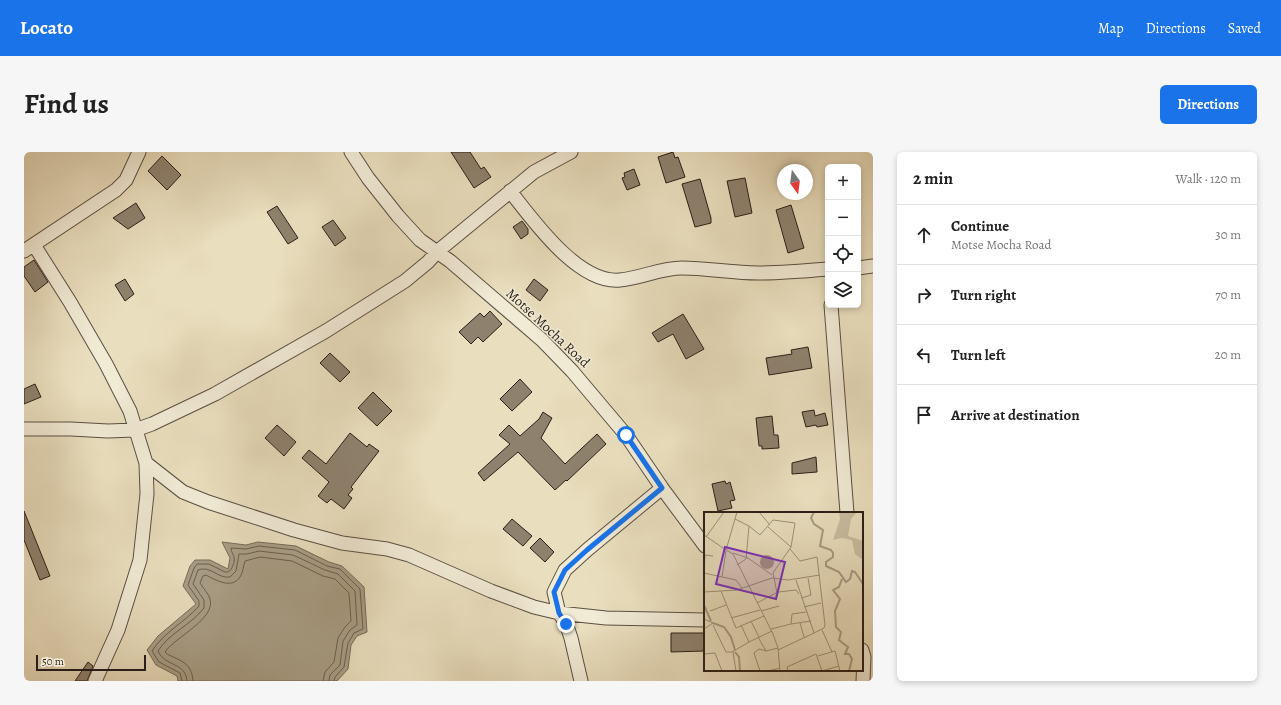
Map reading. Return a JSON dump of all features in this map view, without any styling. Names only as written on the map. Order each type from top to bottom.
[{"type":"street","points":[[95,681],[118,630],[140,560],[147,494],[146,463],[130,412],[106,364],[70,302],[29,248],[116,190],[126,180],[138,152]]},
{"type":"street","name":"Motse Mocha Road","points":[[351,152],[368,178],[398,216],[420,240],[438,251],[542,340],[572,371],[626,435],[662,488],[704,545]]},
{"type":"street","points":[[24,429],[71,428],[108,431],[135,430],[176,414],[272,363],[326,331],[405,280],[534,172],[571,152]]},
{"type":"street","points":[[510,191],[543,234],[578,266],[598,277],[618,280],[644,276],[672,268],[694,268],[758,273],[825,273]]},
{"type":"street","points":[[861,268],[873,266]]},
{"type":"street","points":[[831,308],[847,512]]},
{"type":"street","points":[[146,463],[183,492],[208,502],[294,530],[342,543],[387,549],[409,555],[534,608],[559,613],[606,618],[704,620]]},
{"type":"street","points":[[581,681],[571,638],[566,624],[559,613],[554,592],[565,570],[662,488]]},
{"type":"street","points":[[863,650],[873,651]]},
{"type":"street","points":[[863,654],[864,681]]},
{"type":"water","points":[[222,542],[246,545],[258,542],[296,546],[329,562],[342,566],[364,587],[367,632],[357,636],[351,645],[348,669],[337,681],[178,681],[177,676],[156,665],[147,650],[158,636],[196,604],[183,586],[190,566],[195,560],[210,560],[228,569],[230,558]]},
{"type":"building","points":[[451,152],[470,152],[481,169],[484,167],[491,177],[474,188]]},
{"type":"building","points":[[673,152],[675,158],[678,157],[685,177],[666,183],[658,157]]},
{"type":"building","points":[[162,156],[181,175],[167,190],[148,171]]},
{"type":"building","points":[[634,169],[640,185],[627,190],[622,178],[625,177],[624,173]]},
{"type":"building","points":[[745,178],[752,213],[735,217],[727,181]]},
{"type":"building","points":[[700,179],[711,218],[711,223],[695,227],[682,184]]},
{"type":"building","points":[[136,203],[145,218],[128,229],[113,218]]},
{"type":"building","points":[[791,205],[804,248],[788,253],[776,210]]},
{"type":"building","points":[[277,206],[298,238],[288,244],[267,212]]},
{"type":"building","points":[[333,220],[346,238],[335,246],[322,227]]},
{"type":"building","points":[[522,221],[528,229],[528,234],[521,239],[513,227]]},
{"type":"building","points":[[34,260],[48,282],[35,292],[24,276],[24,267]]},
{"type":"building","points":[[125,279],[134,294],[125,301],[115,285]]},
{"type":"building","points":[[534,279],[548,290],[540,301],[526,290]]},
{"type":"building","points":[[490,311],[502,324],[483,342],[478,337],[471,344],[459,332],[480,313],[484,317]]},
{"type":"building","points":[[683,314],[704,349],[686,359],[673,334],[658,342],[652,333]]},
{"type":"building","points":[[808,347],[812,368],[769,375],[766,358],[792,354],[791,350]]},
{"type":"building","points":[[330,353],[350,372],[340,382],[320,363]]},
{"type":"building","points":[[520,379],[532,392],[512,411],[500,399]]},
{"type":"building","points":[[35,384],[41,397],[24,404],[24,389]]},
{"type":"building","points":[[373,392],[392,411],[377,426],[358,408]]},
{"type":"building","points":[[814,410],[815,416],[825,413],[828,425],[806,427],[802,412]]},
{"type":"building","points":[[543,412],[552,418],[541,438],[565,464],[597,434],[606,444],[567,481],[566,480],[555,490],[518,452],[484,481],[478,473],[510,444],[499,435],[509,425],[520,436],[539,419]]},
{"type":"building","points":[[772,416],[774,435],[778,435],[779,448],[762,449],[762,446],[759,446],[756,418]]},
{"type":"building","points":[[277,425],[296,442],[284,456],[265,438]]},
{"type":"building","points":[[350,433],[367,447],[369,444],[379,451],[351,487],[353,489],[348,495],[352,498],[344,509],[331,499],[327,503],[318,496],[329,482],[302,458],[309,450],[326,464]]},
{"type":"building","points":[[816,457],[817,472],[792,474],[792,463]]},
{"type":"building","points":[[725,481],[726,484],[730,482],[735,500],[730,501],[732,508],[718,511],[712,484]]},
{"type":"building","points":[[24,511],[50,576],[40,580],[24,540]]},
{"type":"building","points":[[512,519],[532,536],[523,546],[503,529]]},
{"type":"building","points":[[540,538],[554,552],[545,562],[530,548]]},
{"type":"building","points":[[671,633],[704,633],[704,651],[671,652]]},
{"type":"building","points":[[88,662],[93,666],[87,681],[75,681]]},
{"type":"route","points":[[566,624],[559,613],[554,592],[565,570],[662,488],[626,435]]}]
